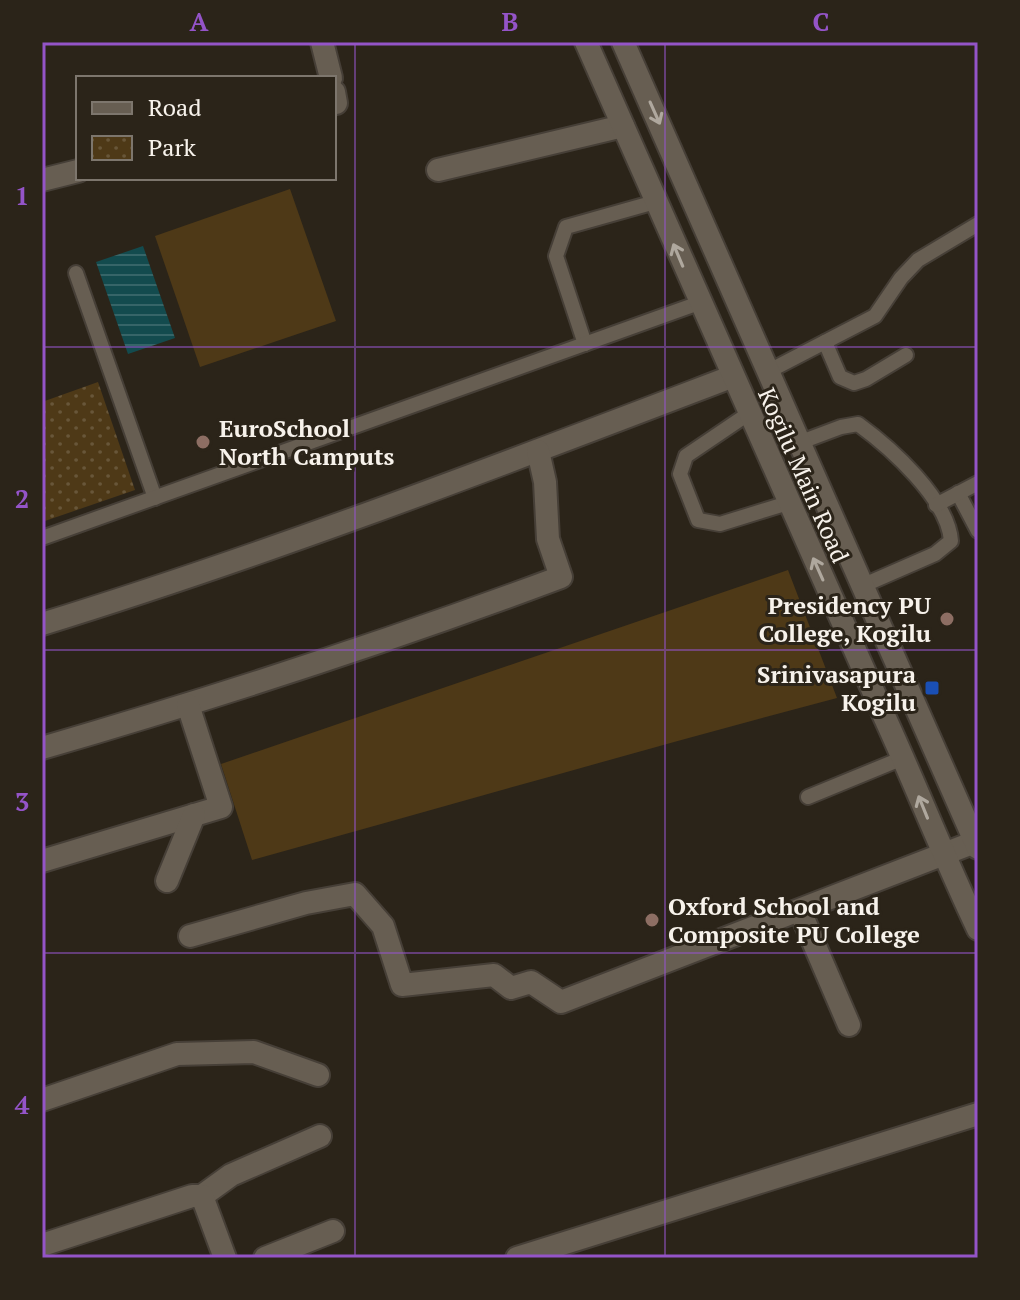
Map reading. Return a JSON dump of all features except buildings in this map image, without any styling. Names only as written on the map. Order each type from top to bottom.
[{"type":"street","points":[[322,42],[330,76]]},
{"type":"street","name":"Kogilu Main Road","points":[[586,42],[731,377],[978,929]]},
{"type":"street","name":"Kogilu Main Road","points":[[623,42],[977,845]]},
{"type":"street","points":[[438,170],[623,126]]},
{"type":"street","points":[[42,180],[76,172]]},
{"type":"street","points":[[42,624],[147,592],[538,451],[731,377]]},
{"type":"street","points":[[42,748],[188,705],[427,627],[561,577],[548,539],[545,482],[538,451]]},
{"type":"street","points":[[42,861],[221,807],[188,705]]},
{"type":"street","points":[[167,881],[194,815]]},
{"type":"street","points":[[190,936],[306,903],[355,894],[383,926],[402,985],[494,975],[511,988],[531,982],[561,1002],[977,845]]},
{"type":"street","points":[[800,911],[849,1025]]},
{"type":"street","points":[[42,1100],[177,1054],[254,1052],[318,1075]]},
{"type":"street","points":[[517,1258],[978,1114]]},
{"type":"street","points":[[42,1245],[185,1197],[202,1196],[231,1175],[320,1136]]},
{"type":"street","points":[[202,1196],[225,1258]]},
{"type":"street","points":[[265,1258],[333,1231]]},
{"type":"lane","points":[[585,344],[556,256],[566,227],[655,202]]},
{"type":"lane","points":[[769,371],[875,316],[901,278],[918,260],[978,224]]},
{"type":"lane","points":[[76,273],[155,498]]},
{"type":"lane","points":[[42,538],[699,303]]},
{"type":"lane","points":[[825,342],[840,377],[854,383],[906,355]]},
{"type":"lane","points":[[748,414],[686,456],[680,474],[698,520],[720,524],[788,503]]},
{"type":"lane","points":[[801,442],[858,424],[911,468],[950,526],[951,541],[935,554],[864,585]]},
{"type":"lane","points":[[936,505],[978,483]]},
{"type":"lane","points":[[958,493],[978,531]]},
{"type":"lane","points":[[808,797],[903,758]]},
{"type":"green space","points":[[290,189],[336,321],[200,367],[155,236]]},
{"type":"green space","points":[[98,382],[135,490],[42,522],[42,402]]},
{"type":"green space","points":[[788,570],[837,698],[252,860],[221,764]]},
{"type":"water","points":[[143,246],[175,338],[128,354],[96,262]]},
{"type":"place","name":"EuroSchool North Camputs","points":[[203,442]]},
{"type":"place","name":"Presidency PU College, Kogilu","points":[[947,619]]},
{"type":"place","name":"Srinivasapura Kogilu","points":[[932,688]]},
{"type":"place","name":"Oxford School and Composite PU College","points":[[652,920]]}]
